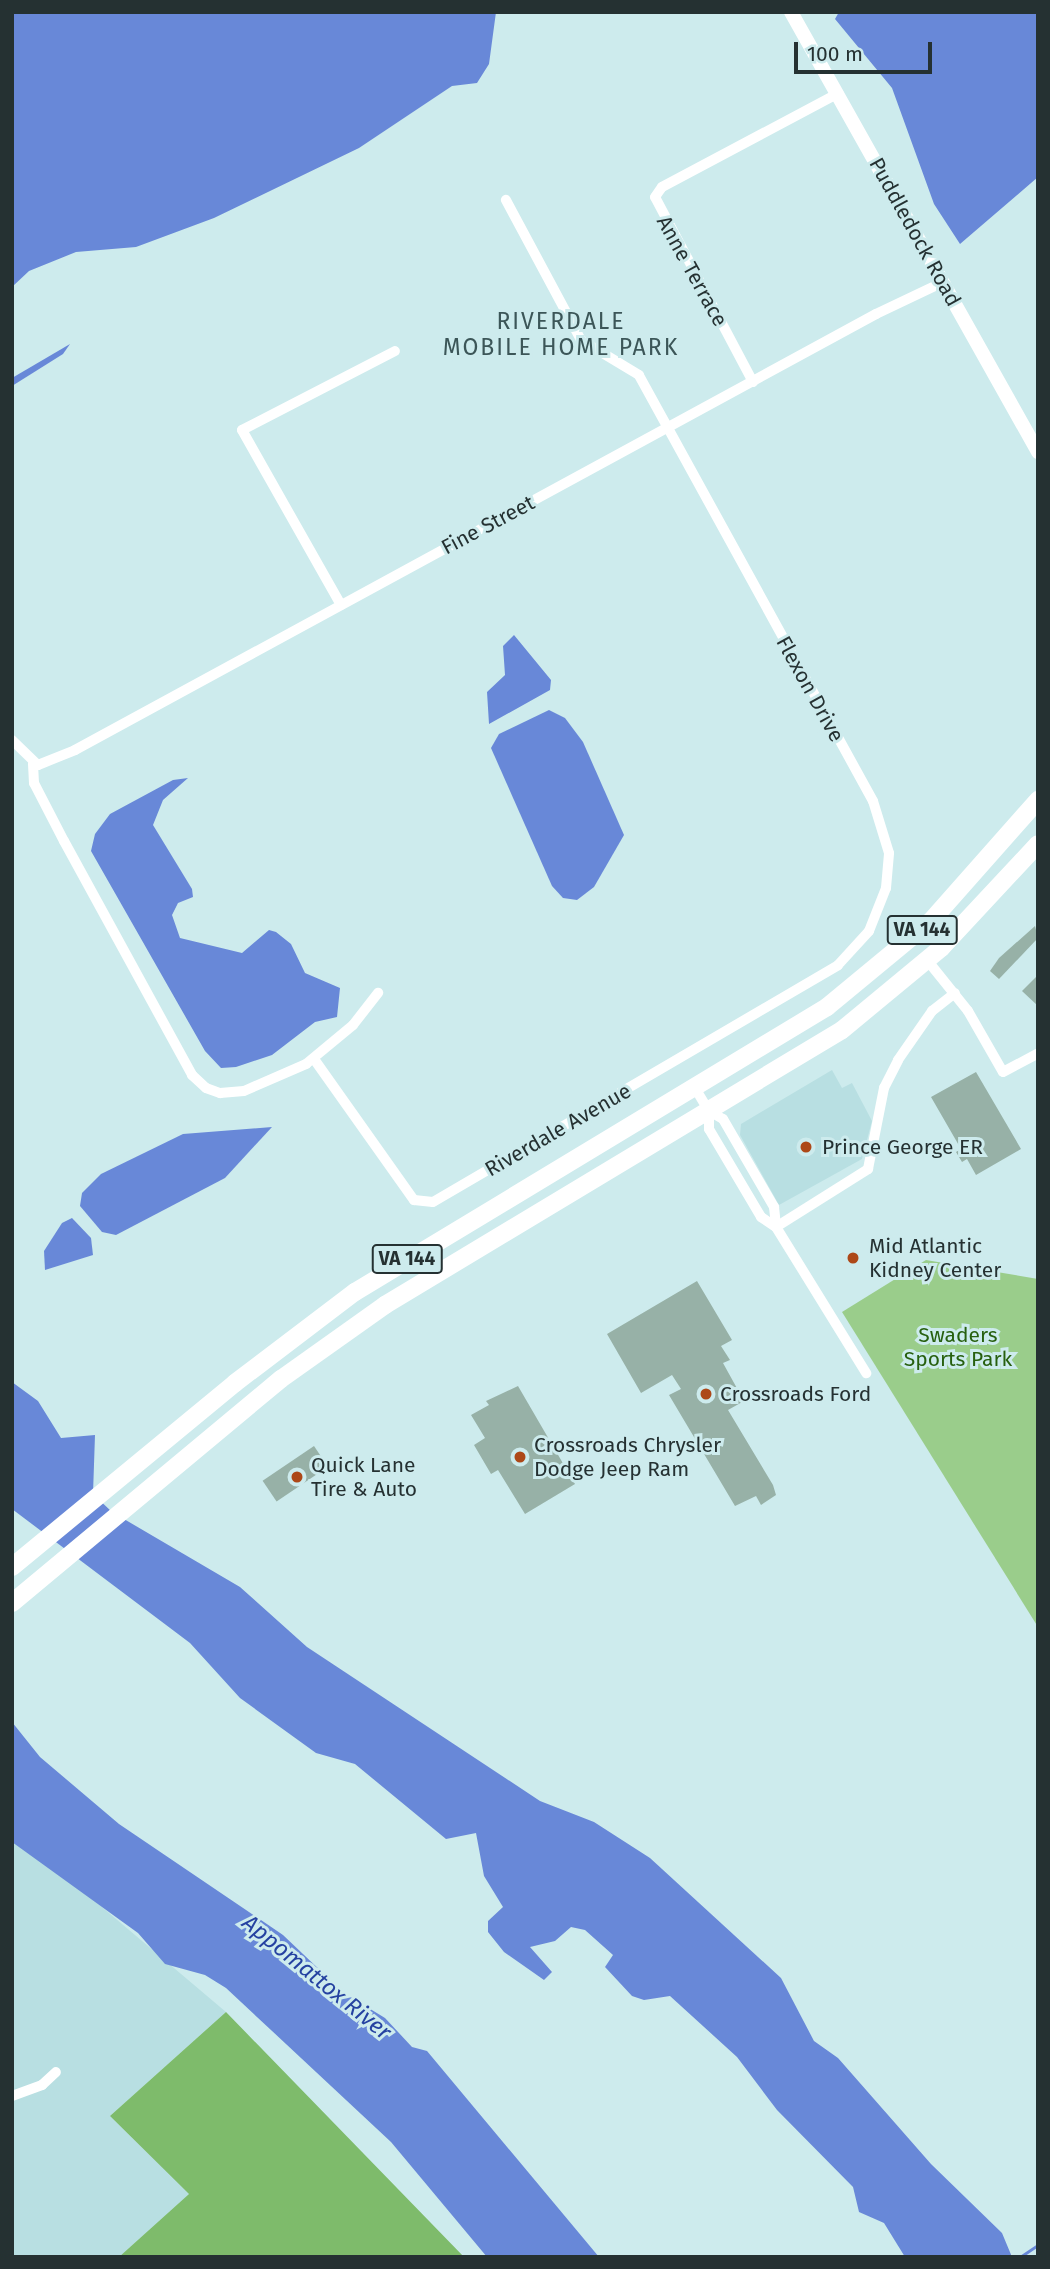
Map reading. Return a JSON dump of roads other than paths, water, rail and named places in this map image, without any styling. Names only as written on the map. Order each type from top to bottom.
[{"type":"main road","name":"VA 144","points":[[12,1567],[140,1460],[355,1292],[806,1021],[894,954],[961,891],[1038,800]]},
{"type":"main road","name":"VA 144","points":[[12,1603],[281,1380],[384,1305],[842,1030],[927,960],[1038,844]]},
{"type":"street","name":"Puddledock Road","points":[[791,12],[839,93],[1038,452]]},
{"type":"street","name":"Anne Terrace","points":[[753,382],[655,197],[662,187],[839,93]]},
{"type":"street","name":"Flexon Drive","points":[[506,200],[572,328],[592,351],[639,375],[665,430],[882,822],[889,862],[882,905],[848,957]]},
{"type":"street","name":"Fine Street","points":[[33,764],[44,765],[75,750],[753,382],[943,282]]},
{"type":"street","points":[[341,605],[242,430],[396,351]]},
{"type":"street","points":[[12,740],[33,764],[34,783],[64,841],[198,1082],[214,1092],[232,1093],[314,1059],[378,993]]},
{"type":"street","name":"Riverdale Avenue","points":[[314,1059],[414,1200],[427,1204],[848,957]]},
{"type":"street","points":[[927,960],[955,993],[1003,1072],[1038,1053]]},
{"type":"street","points":[[776,1227],[868,1169],[884,1088],[898,1060],[932,1011],[955,993]]},
{"type":"street","points":[[695,1088],[709,1111],[727,1126],[774,1207],[776,1227]]},
{"type":"street","points":[[709,1111],[709,1129],[761,1217],[776,1227],[866,1373]]},
{"type":"street","points":[[12,2095],[42,2085],[56,2072]]},
{"type":"water","points":[[12,12],[496,12],[489,64],[477,83],[452,86],[359,148],[214,218],[136,247],[76,252],[29,271],[12,287]]},
{"type":"water","points":[[839,12],[1038,12],[1038,177],[960,244],[934,204],[892,88],[835,19]]},
{"type":"water","points":[[70,344],[63,354],[12,386],[12,378]]},
{"type":"water","points":[[514,635],[551,680],[550,690],[489,724],[487,692],[505,675],[503,646]]},
{"type":"water","points":[[549,710],[565,718],[583,742],[624,835],[594,887],[577,900],[563,898],[552,886],[491,748],[499,734]]},
{"type":"water","points":[[188,778],[163,800],[153,825],[192,889],[193,897],[178,903],[172,915],[180,938],[242,953],[269,930],[276,932],[291,944],[305,973],[340,988],[337,1017],[315,1022],[272,1055],[236,1067],[221,1068],[205,1051],[91,851],[95,834],[110,814],[173,780]]},
{"type":"water","points":[[272,1127],[225,1178],[116,1235],[102,1232],[80,1206],[82,1193],[101,1174],[183,1134]]},
{"type":"water","points":[[72,1218],[91,1238],[93,1255],[45,1270],[44,1251],[62,1223]]},
{"type":"water","points":[[12,1382],[38,1401],[61,1438],[95,1435],[93,1494],[112,1512],[240,1587],[307,1647],[540,1801],[594,1822],[650,1858],[781,1978],[814,2041],[838,2058],[931,2164],[1002,2233],[1012,2257],[905,2257],[884,2223],[859,2212],[853,2187],[777,2110],[737,2057],[670,1996],[644,2000],[632,1996],[605,1967],[613,1955],[585,1930],[571,1927],[555,1941],[530,1947],[552,1972],[544,1980],[504,1952],[488,1932],[488,1921],[503,1907],[484,1876],[476,1833],[446,1839],[355,1764],[316,1753],[240,1698],[190,1643],[12,1509]]},
{"type":"water","name":"Appomattox River","points":[[12,1722],[40,1757],[119,1824],[283,1935],[344,1993],[385,2018],[412,2047],[427,2051],[599,2257],[487,2257],[391,2142],[226,1988],[205,1975],[165,1964],[138,1933],[12,1842]]},
{"type":"waterway","points":[[1020,2257],[1038,2245]]},
{"type":"place","name":"Prince George ER","points":[[806,1147]]},
{"type":"place","name":"Mid Atlantic Kidney Center","points":[[853,1258]]},
{"type":"place","name":"Crossroads Ford","points":[[706,1394]]},
{"type":"place","name":"Crossroads Chrysler Dodge Jeep Ram","points":[[520,1457]]},
{"type":"place","name":"Quick Lane Tire & Auto","points":[[297,1477]]},
{"type":"district","name":"RIVERDALE MOBILE HOME PARK","points":[[561,334]]},
{"type":"park label","name":"Swaders Sports Park","points":[[958,1347]]}]
